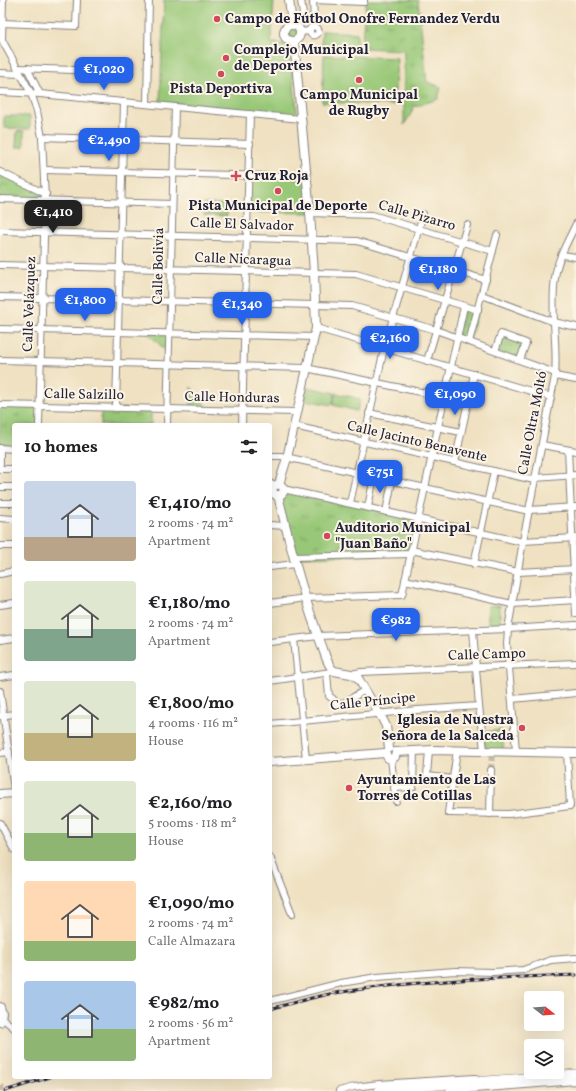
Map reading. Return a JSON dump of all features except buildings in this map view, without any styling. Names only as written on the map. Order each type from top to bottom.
[{"type":"highway","points":[[379,1091],[576,1074]]},
{"type":"main road","points":[[289,0],[292,24]]},
{"type":"main road","points":[[292,24],[299,28],[300,32],[299,37],[294,41],[287,40],[283,32],[286,27],[292,24]]},
{"type":"main road","points":[[294,41],[310,213],[314,273],[315,332],[287,458],[275,489],[306,598],[330,672],[351,674],[358,678],[386,726],[390,753]]},
{"type":"main road","points":[[272,762],[414,750],[484,750],[576,753]]},
{"type":"main road","points":[[0,794],[12,793]]},
{"type":"main road","points":[[0,1007],[2,1013],[1,1020]]},
{"type":"street","name":"Calle Velázquez","points":[[3,0],[1,40],[31,93],[37,111],[42,138],[46,197],[39,423]]},
{"type":"street","points":[[2,23],[76,26],[77,0]]},
{"type":"street","points":[[147,104],[150,0]]},
{"type":"street","points":[[301,0],[303,15],[308,18],[314,18]]},
{"type":"street","points":[[300,32],[312,29],[314,18],[313,0],[364,2],[364,0]]},
{"type":"street","points":[[27,68],[40,94]]},
{"type":"street","points":[[0,73],[19,71],[27,68],[74,70]]},
{"type":"street","points":[[0,92],[31,93],[301,119]]},
{"type":"street","points":[[116,408],[124,102]]},
{"type":"street","name":"Calle Bolivia","points":[[167,423],[175,107]]},
{"type":"street","points":[[242,423],[250,114]]},
{"type":"street","points":[[42,138],[250,144]]},
{"type":"street","points":[[44,170],[306,176]]},
{"type":"street","points":[[0,172],[46,197]]},
{"type":"street","points":[[0,199],[46,197],[121,203],[172,204]]},
{"type":"street","name":"Calle Pizarro","points":[[310,213],[372,214],[493,251]]},
{"type":"street","points":[[350,503],[384,349],[423,214]]},
{"type":"street","name":"Calle Oltra Moltó","points":[[516,751],[509,666],[508,629],[523,541],[555,375],[555,278],[562,255],[576,224]]},
{"type":"street","points":[[427,361],[467,225]]},
{"type":"street","name":"Calle El Salvador","points":[[0,231],[357,241],[486,280]]},
{"type":"street","points":[[469,342],[497,235]]},
{"type":"street","points":[[562,255],[576,257]]},
{"type":"street","name":"Calle Nicaragua","points":[[0,265],[356,274],[478,310]]},
{"type":"street","points":[[482,295],[554,322],[576,327]]},
{"type":"street","points":[[0,297],[352,306],[436,330],[520,360],[555,375],[576,380]]},
{"type":"street","points":[[272,603],[306,598],[402,595],[464,306]]},
{"type":"street","points":[[0,328],[244,335],[315,332],[384,349],[551,397]]},
{"type":"street","points":[[495,351],[501,334],[526,343],[520,360]]},
{"type":"street","points":[[0,360],[306,368],[468,402]]},
{"type":"street","points":[[455,462],[474,374]]},
{"type":"street","name":"Calle Salzillo","points":[[0,405],[167,409]]},
{"type":"street","name":"Calle Honduras","points":[[167,409],[296,412]]},
{"type":"street","points":[[369,413],[461,432]]},
{"type":"street","name":"Calle Jacinto Benavente","points":[[294,426],[535,479],[576,475]]},
{"type":"street","points":[[542,445],[576,451]]},
{"type":"street","points":[[0,464],[0,448],[12,449]]},
{"type":"street","points":[[568,450],[568,476],[573,507],[576,614]]},
{"type":"street","points":[[272,456],[281,456],[529,510],[573,507]]},
{"type":"street","points":[[0,469],[12,469]]},
{"type":"street","points":[[474,564],[494,471]]},
{"type":"street","points":[[368,507],[374,477]]},
{"type":"street","points":[[386,512],[392,481]]},
{"type":"street","points":[[0,486],[12,487]]},
{"type":"street","points":[[275,489],[350,503],[480,533],[523,541],[574,538]]},
{"type":"street","points":[[0,503],[12,503]]},
{"type":"street","points":[[0,518],[12,519]]},
{"type":"street","points":[[272,525],[286,526]]},
{"type":"street","points":[[0,546],[12,546]]},
{"type":"street","points":[[272,566],[295,560],[411,552],[518,572],[575,569]]},
{"type":"street","points":[[0,574],[12,572]]},
{"type":"street","points":[[405,580],[512,604],[576,600]]},
{"type":"street","points":[[0,605],[12,603]]},
{"type":"street","points":[[272,642],[318,636],[576,625]]},
{"type":"street","points":[[473,630],[475,667],[484,750]]},
{"type":"street","points":[[0,640],[12,638]]},
{"type":"street","points":[[294,638],[306,759]]},
{"type":"street","name":"Calle Campo","points":[[351,674],[361,672],[576,663]]},
{"type":"street","points":[[272,681],[330,672],[328,696],[336,704],[342,704],[365,690]]},
{"type":"street","points":[[0,677],[12,675]]},
{"type":"street","points":[[0,690],[2,716],[12,768]]},
{"type":"street","points":[[512,699],[576,692]]},
{"type":"street","name":"Calle Príncipe","points":[[272,724],[479,706]]},
{"type":"street","points":[[2,716],[12,714]]},
{"type":"street","points":[[394,788],[413,787],[414,750]]},
{"type":"street","points":[[429,750],[427,776],[453,779]]},
{"type":"street","points":[[457,750],[448,813],[509,814],[571,805],[567,752]]},
{"type":"street","points":[[0,753],[9,752]]},
{"type":"street","points":[[390,753],[396,801]]},
{"type":"street","points":[[490,814],[491,770]]},
{"type":"street","points":[[0,824],[12,845]]},
{"type":"street","points":[[272,862],[292,914]]},
{"type":"street","points":[[272,1000],[341,983],[377,977],[455,971],[493,972],[523,970],[551,960],[576,958]]},
{"type":"street","points":[[1,1020],[12,1027]]},
{"type":"street","points":[[564,1071],[576,1070]]},
{"type":"street","points":[[339,1091],[354,1087],[379,1084],[524,1074]]},
{"type":"street","points":[[449,1091],[576,1081]]},
{"type":"green space","name":"Complejo Municipal de Deportes","points":[[164,0],[274,0],[271,43],[286,44],[290,49],[297,111],[293,115],[160,102]]},
{"type":"green space","points":[[366,0],[418,0],[427,82],[441,87],[438,99],[414,107],[404,125],[404,50],[361,48]]},
{"type":"green space","points":[[289,26],[295,26],[299,30],[299,36],[295,40],[289,40],[285,36],[285,30]]},
{"type":"green space","points":[[322,31],[357,33],[357,49],[321,48]]},
{"type":"green space","name":"Campo Municipal de Rugby","points":[[324,55],[397,58],[394,105],[322,102]]},
{"type":"green space","points":[[4,116],[30,116],[30,129],[4,128]]},
{"type":"green space","points":[[17,131],[24,131],[24,147],[16,147]]},
{"type":"green space","points":[[0,172],[46,194],[45,200],[0,199]]},
{"type":"green space","name":"Pista Municipal de Deporte","points":[[249,175],[306,177],[310,213],[248,212]]},
{"type":"green space","points":[[204,204],[227,204],[227,216],[204,215]]},
{"type":"green space","points":[[464,306],[478,310],[469,342],[457,338]]},
{"type":"green space","points":[[147,332],[169,333],[167,352]]},
{"type":"green space","points":[[501,334],[526,343],[520,360],[495,351]]},
{"type":"green space","points":[[191,387],[206,406],[205,408],[191,407]]},
{"type":"green space","points":[[308,387],[335,393],[332,405],[305,400]]},
{"type":"green space","points":[[336,393],[360,399],[357,411],[333,405]]},
{"type":"green space","points":[[0,405],[40,406],[39,423],[12,423],[12,449],[0,448]]},
{"type":"green space","points":[[101,408],[151,409],[151,423],[101,423]]},
{"type":"green space","points":[[280,488],[418,519],[410,554],[294,557],[278,494]]},
{"type":"green space","points":[[500,605],[500,625],[488,625],[488,606]]},
{"type":"green space","points":[[501,730],[504,751],[484,750],[482,732]]},
{"type":"tunnel","points":[[491,770],[492,750]]},
{"type":"tunnel","points":[[0,1085],[1,1091]]},
{"type":"railway","points":[[272,1008],[335,993],[395,985],[455,980],[576,975]]},
{"type":"railway","points":[[5,1091],[44,1079]]},
{"type":"place","name":"Campo de Fútbol Onofre Fernandez Verdu","points":[[217,19]]},
{"type":"place","name":"Complejo Municipal de Deportes","points":[[226,58]]},
{"type":"place","name":"Pista Deportiva","points":[[221,74]]},
{"type":"place","name":"Campo Municipal de Rugby","points":[[359,80]]},
{"type":"place","name":"Cruz Roja","points":[[236,176]]},
{"type":"place","name":"Pista Municipal de Deporte","points":[[278,191]]},
{"type":"place","name":"Auditorio Municipal \"Juan Baño\"","points":[[327,536]]},
{"type":"place","name":"Iglesia de Nuestra Señora de la Salceda","points":[[522,728]]},
{"type":"place","name":"Ayuntamiento de Las Torres de Cotillas","points":[[349,788]]}]
